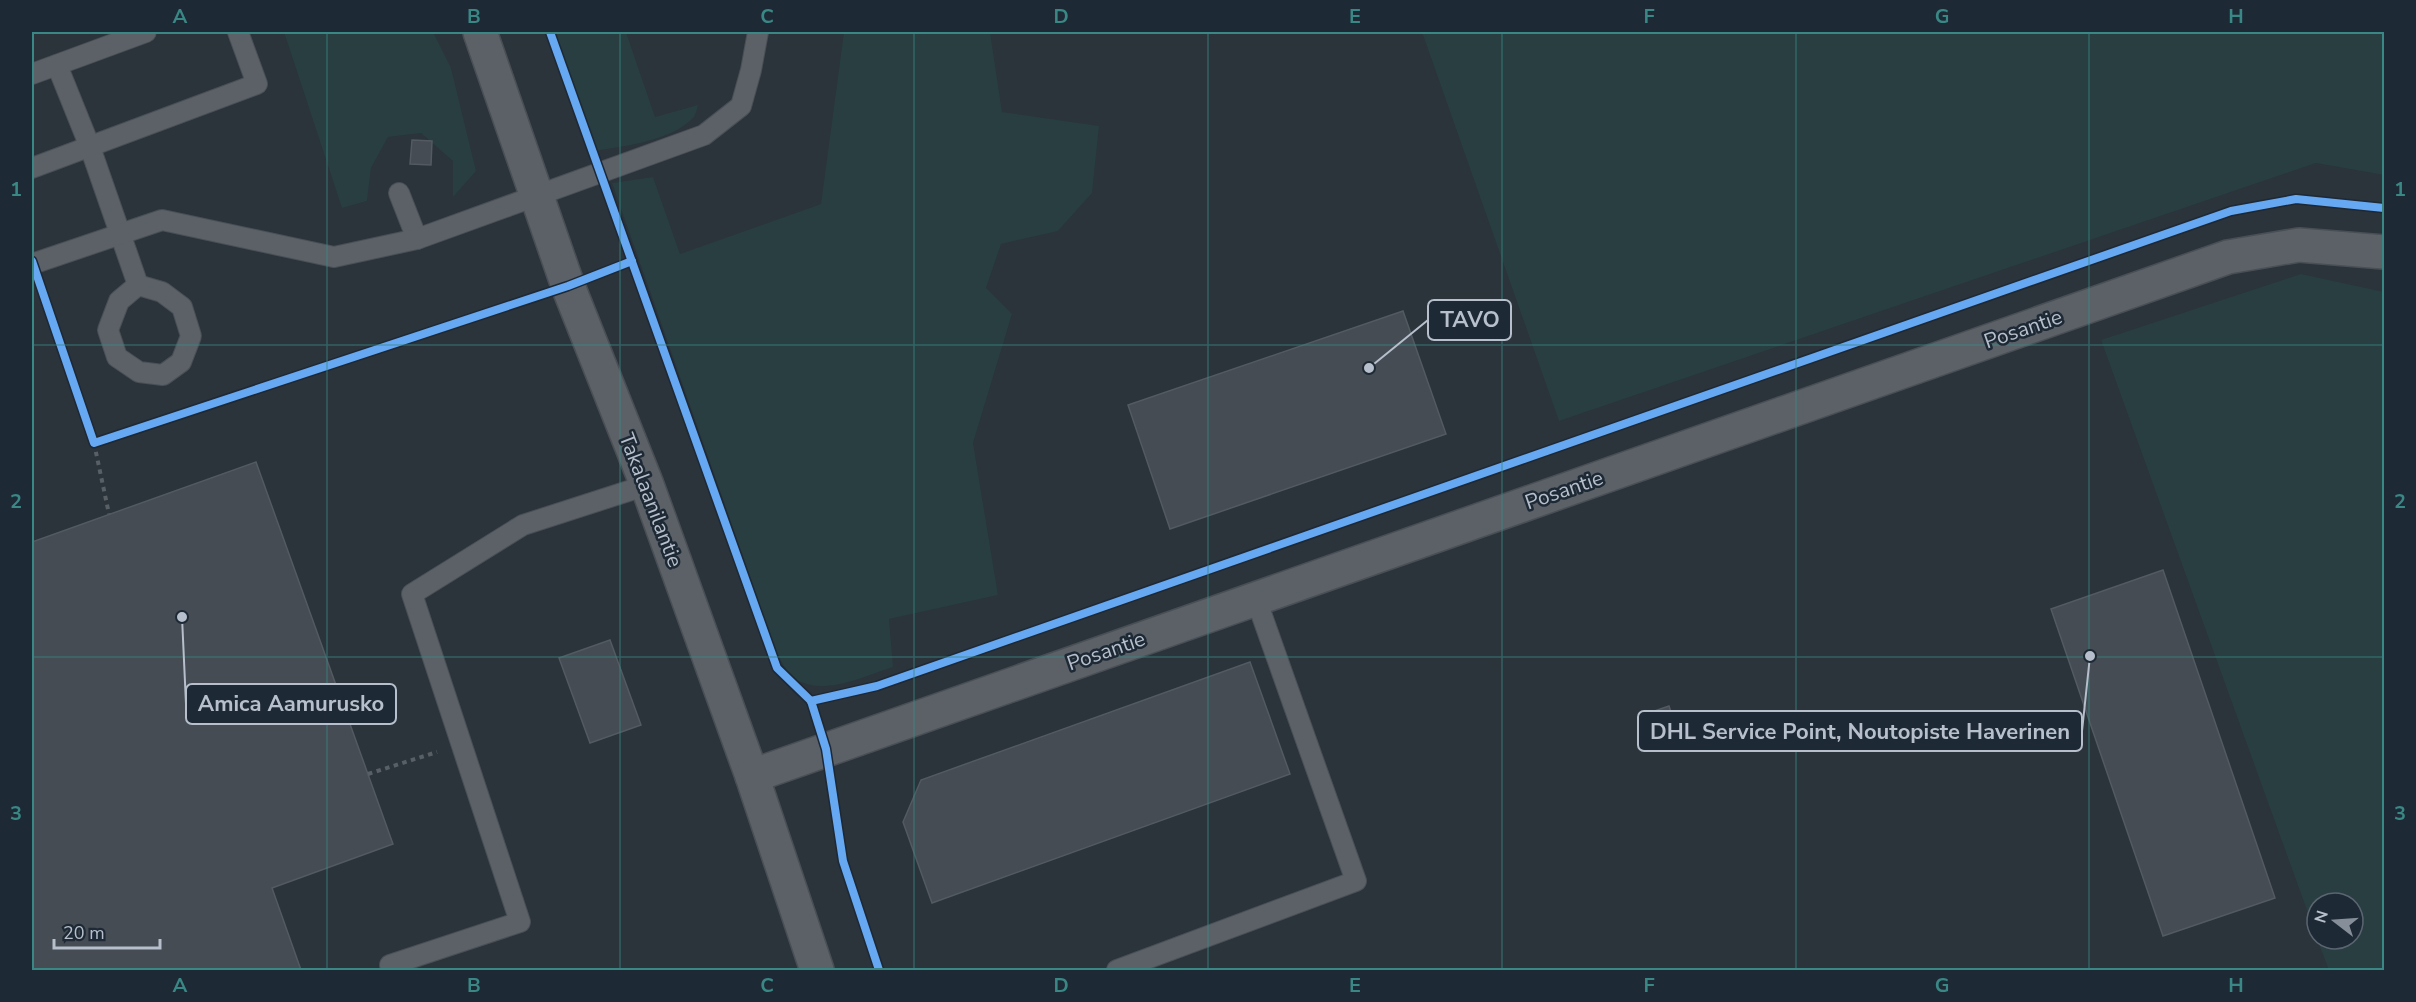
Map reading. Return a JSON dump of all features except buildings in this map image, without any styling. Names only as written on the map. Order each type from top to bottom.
[{"type":"street","name":"Takalaanilantie","points":[[480,32],[568,286],[647,485],[752,776],[817,970]]},
{"type":"street","name":"Posantie","points":[[752,776],[2228,257],[2299,244],[2385,252]]},
{"type":"lane","points":[[32,74],[146,32]]},
{"type":"lane","points":[[32,168],[257,84],[238,32]]},
{"type":"lane","points":[[32,264],[162,220],[334,258],[417,239],[704,135],[741,106],[758,32]]},
{"type":"lane","points":[[57,65],[90,147],[138,285]]},
{"type":"lane","points":[[399,192],[417,239]]},
{"type":"lane","points":[[138,285],[162,291],[182,308],[191,336],[181,362],[163,375],[138,372],[117,357],[108,330],[119,301],[138,285]]},
{"type":"lane","points":[[390,965],[520,922],[412,594],[523,525],[647,485]]},
{"type":"lane","points":[[1117,970],[1356,881],[1256,598]]},
{"type":"path","points":[[90,432],[109,514]]},
{"type":"path","points":[[94,443],[105,439]]},
{"type":"path","points":[[368,774],[460,744]]},
{"type":"green space","points":[[284,32],[433,32],[451,68],[476,171],[453,197],[453,161],[421,133],[388,137],[371,168],[367,201],[342,208]]},
{"type":"green space","points":[[555,32],[626,32],[655,117],[698,105],[694,117],[684,126],[660,137],[595,151]]},
{"type":"green space","points":[[844,32],[990,32],[1002,112],[1099,126],[1092,193],[1058,231],[1001,244],[986,288],[1012,314],[973,443],[998,595],[889,619],[893,667],[856,680],[830,686],[817,686],[805,684],[790,674],[773,642],[612,183],[653,177],[680,254],[821,204]]},
{"type":"green space","points":[[1422,32],[2384,32],[2384,175],[2316,163],[1559,421]]},
{"type":"green space","points":[[2301,274],[2384,292],[2384,970],[2329,970],[2322,951],[2365,951],[2365,891],[2305,891],[2305,905],[2101,340]]},
{"type":"cycle path","points":[[550,32],[777,668],[811,701],[826,749],[843,861],[879,970]]},
{"type":"cycle path","points":[[811,701],[877,686],[2231,211],[2296,199],[2384,208]]},
{"type":"cycle path","points":[[32,261],[94,443],[568,286],[632,261]]},
{"type":"place","name":"TAVO","points":[[1369,368]]},
{"type":"place","name":"Amica Aamurusko","points":[[182,617]]},
{"type":"place","name":"DHL Service Point, Noutopiste Haverinen","points":[[2090,656]]}]
